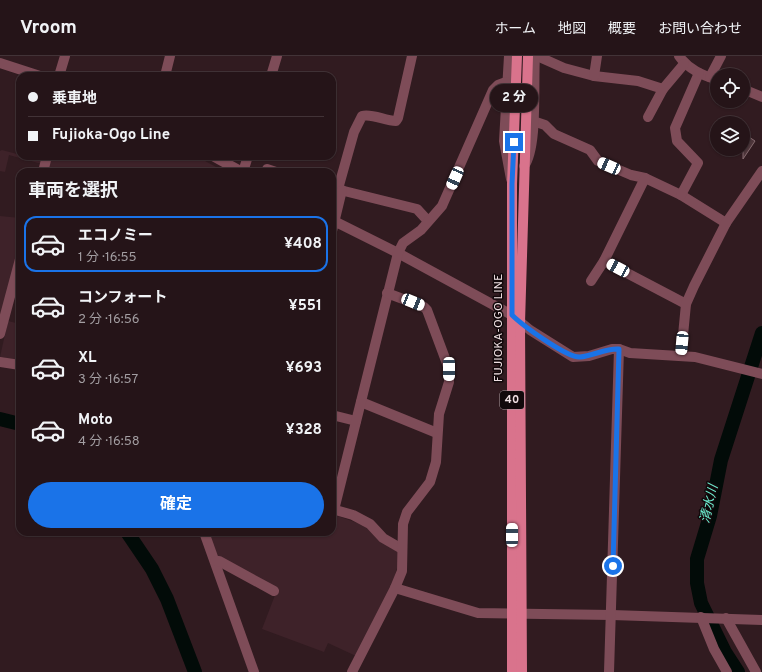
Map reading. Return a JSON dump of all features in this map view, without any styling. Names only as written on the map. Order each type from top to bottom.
[{"type":"main road","name":"FUJIOKA-OGO LINE","points":[[517,56],[512,184],[512,315],[516,613],[522,672]]},
{"type":"main road","name":"FUJIOKA-OGO LINE","points":[[512,672],[516,613],[523,168],[528,56]]},
{"type":"street","points":[[60,72],[65,56]]},
{"type":"street","points":[[166,72],[170,56]]},
{"type":"street","points":[[273,72],[277,56]]},
{"type":"street","points":[[412,56],[398,118],[396,121],[389,121],[366,115],[362,116],[354,132],[337,189],[417,209],[428,221]]},
{"type":"street","points":[[509,56],[506,82],[504,142],[512,184]]},
{"type":"street","points":[[523,168],[528,161],[531,152],[536,56],[564,68],[594,76],[638,81],[663,89]]},
{"type":"street","points":[[594,76],[597,56]]},
{"type":"street","points":[[717,68],[721,56]]},
{"type":"street","points":[[648,117],[663,89],[682,60],[699,73],[710,77]]},
{"type":"street","points":[[0,63],[28,72]]},
{"type":"street","points":[[681,195],[698,164],[677,141],[676,128],[699,73]]},
{"type":"street","points":[[336,498],[398,253],[403,242],[421,230],[442,206],[493,90],[498,85],[506,82]]},
{"type":"street","points":[[750,91],[762,97]]},
{"type":"street","points":[[533,123],[545,125],[554,134],[590,150],[598,161],[631,176],[645,178],[681,195],[726,223]]},
{"type":"street","points":[[220,160],[236,168]]},
{"type":"street","points":[[681,356],[686,304],[726,223],[762,171]]},
{"type":"street","points":[[591,281],[604,261],[645,178]]},
{"type":"street","points":[[336,225],[398,253],[512,315],[520,323],[573,357],[589,356],[612,349],[619,349],[630,353],[695,356],[762,374]]},
{"type":"street","points":[[604,261],[686,304]]},
{"type":"street","points":[[0,334],[16,274]]},
{"type":"street","points":[[352,672],[396,588],[402,570],[403,524],[407,512],[430,482],[436,462],[439,414],[449,382],[449,369],[425,308],[388,293]]},
{"type":"street","points":[[609,672],[612,615],[619,349]]},
{"type":"street","points":[[0,362],[16,364]]},
{"type":"street","points":[[361,402],[437,433]]},
{"type":"street","points":[[336,416],[356,421]]},
{"type":"street","points":[[336,511],[353,515],[370,524],[383,538],[402,549]]},
{"type":"street","points":[[206,536],[254,672]]},
{"type":"street","points":[[215,561],[219,561],[244,573],[274,591]]},
{"type":"street","points":[[396,588],[478,613],[701,617],[762,620]]},
{"type":"street","points":[[701,617],[714,649],[727,672]]},
{"type":"street","points":[[726,618],[756,672]]},
{"type":"shaded area","points":[[2,150],[16,154],[16,157],[9,155],[5,172],[0,171],[0,151]]},
{"type":"shaded area","points":[[27,160],[43,161],[42,164]]},
{"type":"shaded area","points":[[50,160],[203,160],[218,168],[48,168]]},
{"type":"shaded area","points":[[0,216],[16,218],[16,260],[0,319]]},
{"type":"shaded area","points":[[8,321],[16,323],[16,359],[0,357]]},
{"type":"shaded area","points":[[336,515],[369,527],[398,552],[398,565],[392,585],[356,656],[328,643],[324,652],[262,629],[277,590],[216,557],[209,536],[336,536]]},
{"type":"building","points":[[750,138],[755,141],[750,148]]},
{"type":"waterway","name":"清水川","points":[[738,672],[725,652],[701,603],[697,583],[697,559],[710,516],[721,460],[762,333]]},
{"type":"waterway","points":[[0,419],[16,423]]},
{"type":"waterway","points":[[130,536],[152,569],[167,599],[195,672]]},
{"type":"route","points":[[514,142],[512,184],[512,315],[530,330],[576,358],[589,356],[612,349],[619,349],[619,395],[613,566]]}]
